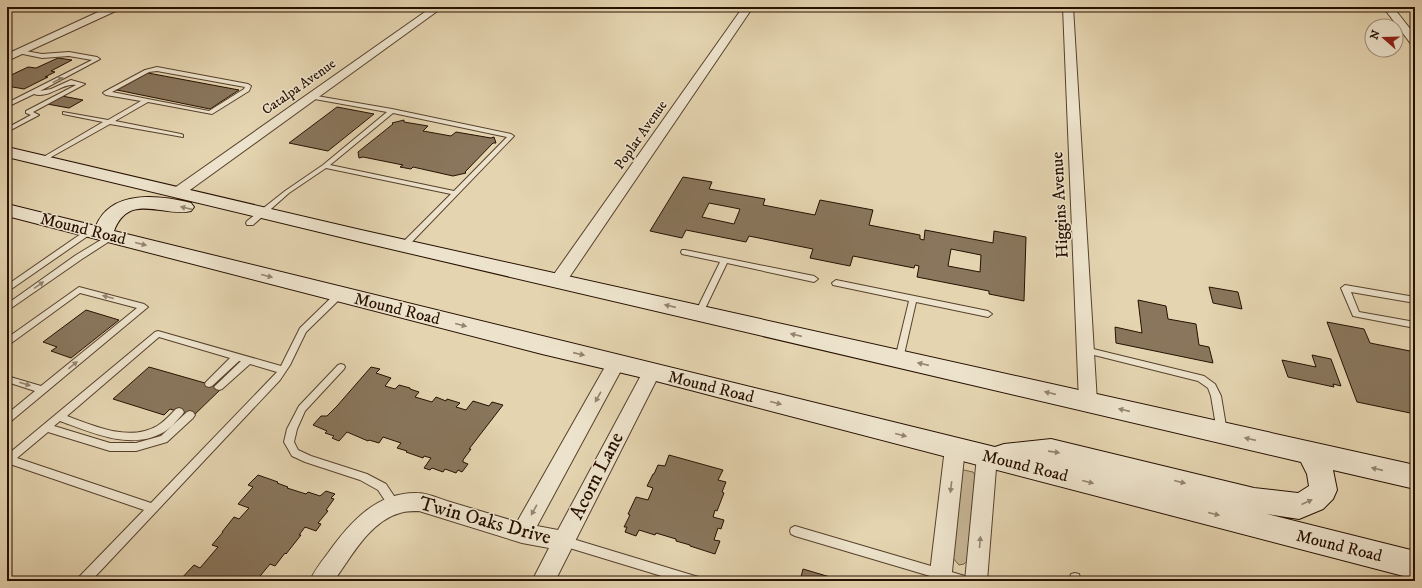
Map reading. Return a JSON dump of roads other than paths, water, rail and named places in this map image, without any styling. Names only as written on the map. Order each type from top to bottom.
[{"type":"main road","points":[[7,152],[178,192],[257,218]]},
{"type":"main road","points":[[102,234],[106,223],[116,212],[128,206],[144,202],[166,203],[361,236],[1415,477]]},
{"type":"main road","name":"Mound Road","points":[[7,210],[956,448],[1415,565]]},
{"type":"main road","points":[[987,456],[1051,450],[1254,500],[1299,506],[1313,500],[1323,490],[1321,473],[1310,453]]},
{"type":"street","points":[[7,58],[117,7]]},
{"type":"street","name":"Catalpa Avenue","points":[[178,192],[438,7]]},
{"type":"street","name":"Poplar Avenue","points":[[558,281],[748,7]]},
{"type":"street","name":"Higgins Avenue","points":[[1068,7],[1088,402]]},
{"type":"street","points":[[1388,7],[1415,42]]},
{"type":"street","name":"Acorn Lane","points":[[522,533],[616,363]]},
{"type":"street","name":"Acorn Lane","points":[[542,581],[652,372]]},
{"type":"street","points":[[940,577],[956,448]]},
{"type":"street","points":[[976,581],[987,456]]},
{"type":"street","name":"Twin Oaks Drive","points":[[322,581],[359,530],[369,519],[385,508],[407,501],[418,502],[522,533],[563,541]]},
{"type":"lane","points":[[8,103],[97,59],[69,54],[42,56],[20,52]]},
{"type":"lane","points":[[42,160],[147,100],[210,113],[247,90],[248,86],[157,69],[147,71],[106,93],[147,100]]},
{"type":"lane","points":[[7,130],[36,114],[28,112],[82,84],[70,82],[52,91],[26,95]]},
{"type":"lane","points":[[312,97],[392,111],[511,136],[404,246]]},
{"type":"lane","points":[[257,218],[287,192],[325,166],[392,111]]},
{"type":"lane","points":[[65,113],[181,136]]},
{"type":"lane","points":[[325,166],[456,193]]},
{"type":"lane","points":[[7,289],[102,234]]},
{"type":"lane","points":[[7,308],[79,257],[102,234]]},
{"type":"lane","points":[[685,252],[814,278]]},
{"type":"lane","points":[[699,313],[725,260]]},
{"type":"lane","points":[[836,283],[988,314]]},
{"type":"lane","points":[[1415,300],[1345,288],[1356,314],[1415,325]]},
{"type":"lane","points":[[7,342],[79,290],[144,307],[7,419]]},
{"type":"lane","points":[[83,581],[277,378],[283,370],[303,330],[340,294]]},
{"type":"lane","points":[[900,359],[913,299]]},
{"type":"lane","points":[[8,459],[158,334],[283,370]]},
{"type":"lane","points":[[1085,350],[1200,378],[1212,386],[1216,396],[1222,433]]},
{"type":"lane","points":[[209,384],[237,357]]},
{"type":"lane","points":[[219,387],[248,360]]},
{"type":"lane","points":[[341,367],[302,409],[292,429],[289,442],[295,453],[308,459],[363,477],[382,487],[394,505]]},
{"type":"lane","points":[[7,379],[43,390]]},
{"type":"lane","points":[[59,417],[112,434],[134,437],[154,433],[162,428],[179,412]]},
{"type":"lane","points":[[47,428],[110,447],[136,447],[164,439],[190,416]]},
{"type":"lane","points":[[8,459],[153,508]]},
{"type":"lane","points":[[795,531],[940,577],[965,581]]},
{"type":"lane","points":[[563,541],[695,581]]}]
